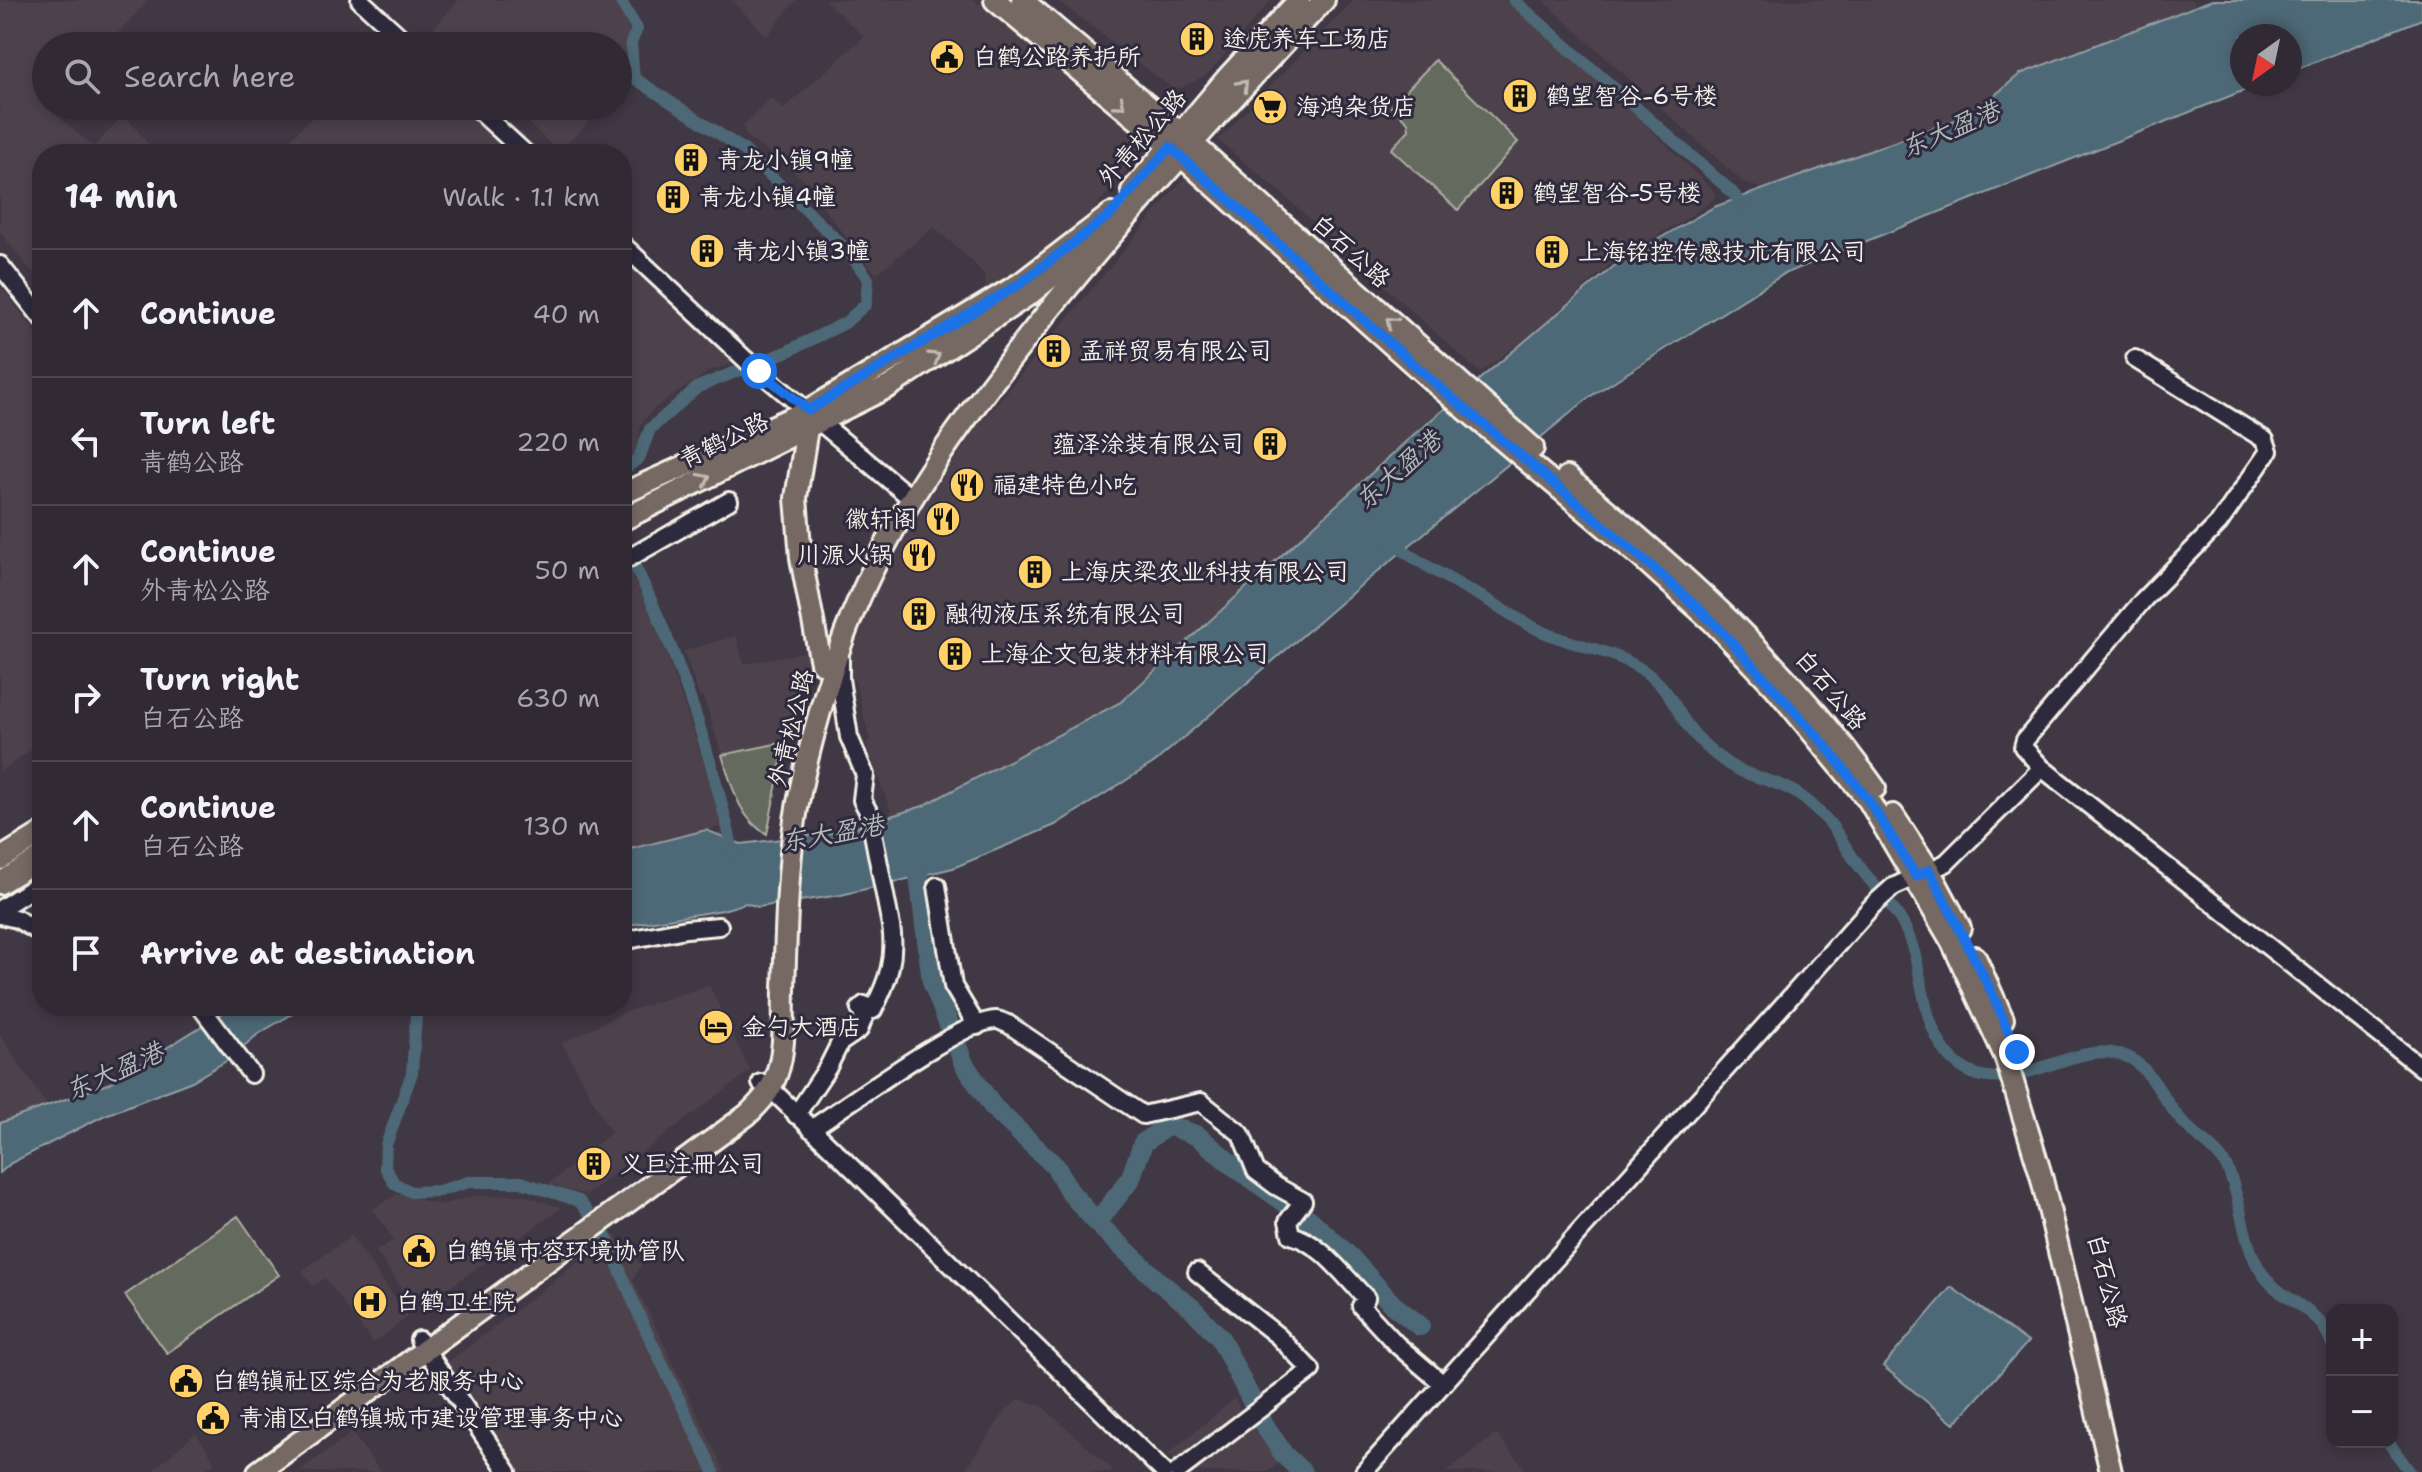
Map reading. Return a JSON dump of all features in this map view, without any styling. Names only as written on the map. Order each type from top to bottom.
[{"type":"main road","points":[[995,0],[1181,145]]},
{"type":"main road","points":[[1022,0],[1181,145]]},
{"type":"main road","name":"外青松公路","points":[[1181,145],[1228,77],[1299,0]]},
{"type":"main road","name":"外青松公路","points":[[258,1472],[594,1219],[747,1115],[782,1054],[780,927],[789,819],[804,721],[862,563],[907,495],[948,422],[1073,260],[1324,0]]},
{"type":"main road","name":"白石公路","points":[[1181,145],[1443,380],[1532,456],[1689,581],[1789,679],[1839,738],[1923,873],[1991,991],[2075,1257],[2125,1472]]},
{"type":"main road","name":"外青松公路","points":[[907,495],[1118,216]]},
{"type":"main road","name":"青鹤公路","points":[[632,514],[812,420],[1118,216]]},
{"type":"main road","name":"青鹤公路","points":[[632,490],[890,386],[1030,294],[1073,260]]},
{"type":"main road","points":[[812,420],[819,444],[809,493],[808,547],[830,657]]},
{"type":"main road","points":[[0,883],[20,858]]},
{"type":"main road","name":"白石公路","points":[[2026,1100],[2111,1472]]},
{"type":"main road","name":"外青松公路","points":[[239,1472],[423,1345]]},
{"type":"street","points":[[360,0],[395,32]]},
{"type":"street","points":[[489,120],[515,144]]},
{"type":"street","points":[[632,253],[812,420],[907,495]]},
{"type":"street","points":[[0,265],[32,305]]},
{"type":"street","points":[[2135,359],[2265,440],[2267,457],[2219,523],[2144,599],[2025,740],[2023,747],[2042,768],[2422,1068]]},
{"type":"street","points":[[632,556],[729,501]]},
{"type":"street","points":[[796,1115],[840,1043],[859,1030],[864,1017],[860,1009],[862,1006],[873,1010],[886,985],[894,944],[869,813],[862,800],[865,775],[849,737],[840,679],[830,657]]},
{"type":"street","points":[[1364,1472],[1873,905],[1893,887],[1946,863],[2042,768]]},
{"type":"street","points":[[937,886],[953,986],[972,1028]]},
{"type":"street","points":[[32,889],[2,910],[32,928]]},
{"type":"street","points":[[632,939],[719,926]]},
{"type":"street","points":[[209,1016],[251,1074]]},
{"type":"street","points":[[811,1129],[918,1057],[972,1028],[996,1020],[1008,1024],[1143,1115],[1201,1102],[1241,1134],[1256,1171],[1303,1201],[1288,1221],[1291,1235],[1306,1239],[1366,1298],[1361,1306],[1372,1320],[1443,1384]]},
{"type":"street","points":[[766,1086],[1164,1472]]},
{"type":"street","points":[[1177,1472],[1311,1370],[1278,1336],[1197,1272]]},
{"type":"street","points":[[423,1345],[508,1472]]},
{"type":"shaded area","points":[[0,0],[149,0],[118,32],[32,32],[32,120],[62,120],[90,144],[32,144],[32,272],[0,232]]},
{"type":"shaded area","points":[[459,0],[615,0],[629,31],[629,32],[430,32]]},
{"type":"shaded area","points":[[731,0],[796,0],[767,36]]},
{"type":"shaded area","points":[[825,0],[974,0],[1149,143],[1075,232],[990,297],[986,291],[985,276],[977,266],[934,227],[876,274],[806,181],[746,136],[743,126],[771,98],[784,109],[864,37]]},
{"type":"shaded area","points":[[1057,0],[1271,0],[1208,74],[1173,89]]},
{"type":"shaded area","points":[[1354,0],[1507,0],[1634,114],[1716,195],[1681,222],[1617,258],[1544,324],[1480,373],[1277,189],[1218,140]]},
{"type":"shaded area","points":[[1542,0],[2192,0],[2197,6],[2020,74],[1972,114],[1763,189],[1744,183]]},
{"type":"shaded area","points":[[119,120],[129,120],[149,144],[97,144]]},
{"type":"shaded area","points":[[309,120],[479,120],[505,144],[286,144]]},
{"type":"shaded area","points":[[525,120],[590,120],[567,144],[550,144]]},
{"type":"shaded area","points":[[1185,177],[1443,410],[1121,702],[923,806],[892,815],[866,743],[870,740],[855,681],[848,677],[849,658],[883,577],[910,525],[974,431]]},
{"type":"shaded area","points":[[632,259],[741,361],[709,371],[653,409],[640,425],[638,455],[632,460]]},
{"type":"shaded area","points":[[0,286],[32,327],[32,749],[0,772]]},
{"type":"shaded area","points":[[632,575],[659,634],[692,728],[717,804],[720,827],[632,849]]},
{"type":"shaded area","points":[[736,636],[744,664],[810,651],[785,742],[722,755],[703,696],[699,696],[684,651]]},
{"type":"shaded area","points":[[709,985],[750,1071],[586,1195],[549,1184],[611,1133],[562,1043],[617,1016],[632,1016],[632,1010]]},
{"type":"shaded area","points":[[0,1035],[47,1106],[0,1123]]},
{"type":"shaded area","points":[[397,1194],[439,1205],[477,1196],[523,1195],[562,1208],[417,1310],[376,1251],[394,1240],[373,1209]]},
{"type":"shaded area","points":[[614,1235],[641,1265],[633,1280],[725,1472],[518,1472],[447,1363]]},
{"type":"shaded area","name":"白鹤卫生院","points":[[351,1236],[408,1317],[373,1343],[325,1278],[313,1286],[302,1271]]},
{"type":"shaded area","points":[[1235,1398],[1245,1419],[1279,1463],[1268,1472],[1188,1472],[1168,1454]]},
{"type":"shaded area","points":[[1019,1399],[1041,1405],[1115,1472],[963,1472],[1005,1412]]},
{"type":"shaded area","points":[[196,1433],[215,1462],[202,1472],[151,1472]]},
{"type":"shaded area","points":[[352,1433],[381,1472],[298,1472]]},
{"type":"shaded area","points":[[1496,1434],[1528,1472],[1446,1472]]},
{"type":"green space","points":[[1435,60],[1518,142],[1458,210],[1391,149],[1409,130],[1408,122],[1391,107]]},
{"type":"green space","points":[[785,742],[767,834],[749,820],[743,810],[722,755]]},
{"type":"green space","points":[[238,1216],[279,1275],[167,1353],[125,1295]]},
{"type":"water","name":"东大盈港","points":[[2212,0],[2422,0],[2422,19],[2302,67],[2302,24],[2230,24],[2230,96],[1784,274],[1591,396],[1359,587],[1155,762],[1055,825],[953,868],[841,895],[758,907],[746,903],[723,910],[632,924],[632,848],[706,830],[741,844],[840,832],[923,806],[1121,702],[1412,436],[1619,262],[1714,207],[1972,114],[2020,74]]},
{"type":"water","points":[[218,1016],[289,1016],[258,1034],[228,1060],[192,1081],[103,1116],[11,1163],[0,1173],[0,1123],[110,1083]]},
{"type":"water","points":[[1951,1287],[2028,1342],[1954,1424],[1883,1366]]},
{"type":"waterway","points":[[620,0],[637,29],[632,41]]},
{"type":"waterway","points":[[1514,0],[1732,192],[1746,209]]},
{"type":"waterway","points":[[632,55],[634,78],[744,150],[849,252],[868,279],[866,304],[845,323],[788,351],[698,387],[650,429],[639,458],[632,463]]},
{"type":"waterway","points":[[1390,541],[1435,571],[1534,627],[1636,666],[1660,684],[1689,728],[1716,755],[1741,771],[1791,790],[1813,806],[1831,825],[1903,924],[1911,941],[1934,1032],[1955,1062],[1974,1074],[1994,1077],[2036,1070],[2098,1052],[2128,1057],[2136,1062],[2182,1121],[2224,1163],[2233,1183],[2250,1248],[2262,1273],[2275,1288],[2316,1318],[2326,1332]]},
{"type":"waterway","points":[[632,560],[674,655],[702,734],[734,855]]},
{"type":"waterway","points":[[919,876],[932,981],[964,1064],[993,1107],[1056,1167],[1069,1191],[1100,1226],[1158,1281],[1193,1309],[1220,1338],[1263,1423],[1284,1455],[1302,1472]]},
{"type":"waterway","points":[[416,1016],[412,1073],[386,1145],[385,1167],[394,1183],[411,1192],[439,1191],[469,1182],[521,1182],[579,1201],[604,1232],[642,1322],[714,1472]]},
{"type":"waterway","points":[[1097,1222],[1130,1180],[1143,1143],[1168,1125],[1198,1136],[1231,1164],[1311,1221],[1350,1257],[1393,1305],[1420,1326]]},
{"type":"waterway","points":[[2392,1448],[2410,1472]]},
{"type":"place","name":"途虎养车工场店","points":[[1197,39]]},
{"type":"place","name":"白鹤公路养护所","points":[[947,57]]},
{"type":"place","name":"鹤望智谷-6号楼","points":[[1520,96]]},
{"type":"place","name":"海鸿杂货店","points":[[1270,107]]},
{"type":"place","name":"青龙小镇9幢","points":[[691,160]]},
{"type":"place","name":"鹤望智谷-5号楼","points":[[1507,193]]},
{"type":"place","name":"青龙小镇4幢","points":[[673,197]]},
{"type":"place","name":"青龙小镇3幢","points":[[707,251]]},
{"type":"place","name":"上海铭控传感技术有限公司","points":[[1552,252]]},
{"type":"place","name":"孟祥贸易有限公司","points":[[1054,351]]},
{"type":"place","name":"蕴泽涂装有限公司","points":[[1270,444]]},
{"type":"place","name":"福建特色小吃","points":[[967,485]]},
{"type":"place","name":"徽轩阁","points":[[943,519]]},
{"type":"place","name":"川源火锅","points":[[919,555]]},
{"type":"place","name":"上海庆梁农业科技有限公司","points":[[1035,572]]},
{"type":"place","name":"融彻液压系统有限公司","points":[[919,614]]},
{"type":"place","name":"上海企文包装材料有限公司","points":[[955,654]]},
{"type":"place","name":"金勺大酒店","points":[[716,1027]]},
{"type":"place","name":"义巨注册公司","points":[[594,1164]]},
{"type":"place","name":"白鹤镇市容环境协管队","points":[[419,1251]]},
{"type":"place","name":"白鹤卫生院","points":[[370,1302]]},
{"type":"place","name":"白鹤镇社区综合为老服务中心","points":[[186,1381]]},
{"type":"place","name":"青浦区白鹤镇城市建设管理事务中心","points":[[213,1418]]},
{"type":"route","points":[[759,371],[809,410],[1021,283],[1111,214],[1170,147],[1437,385],[1642,558],[1713,622],[1774,686],[1869,801],[1916,876],[1929,870],[1967,941],[2017,1052]]}]
